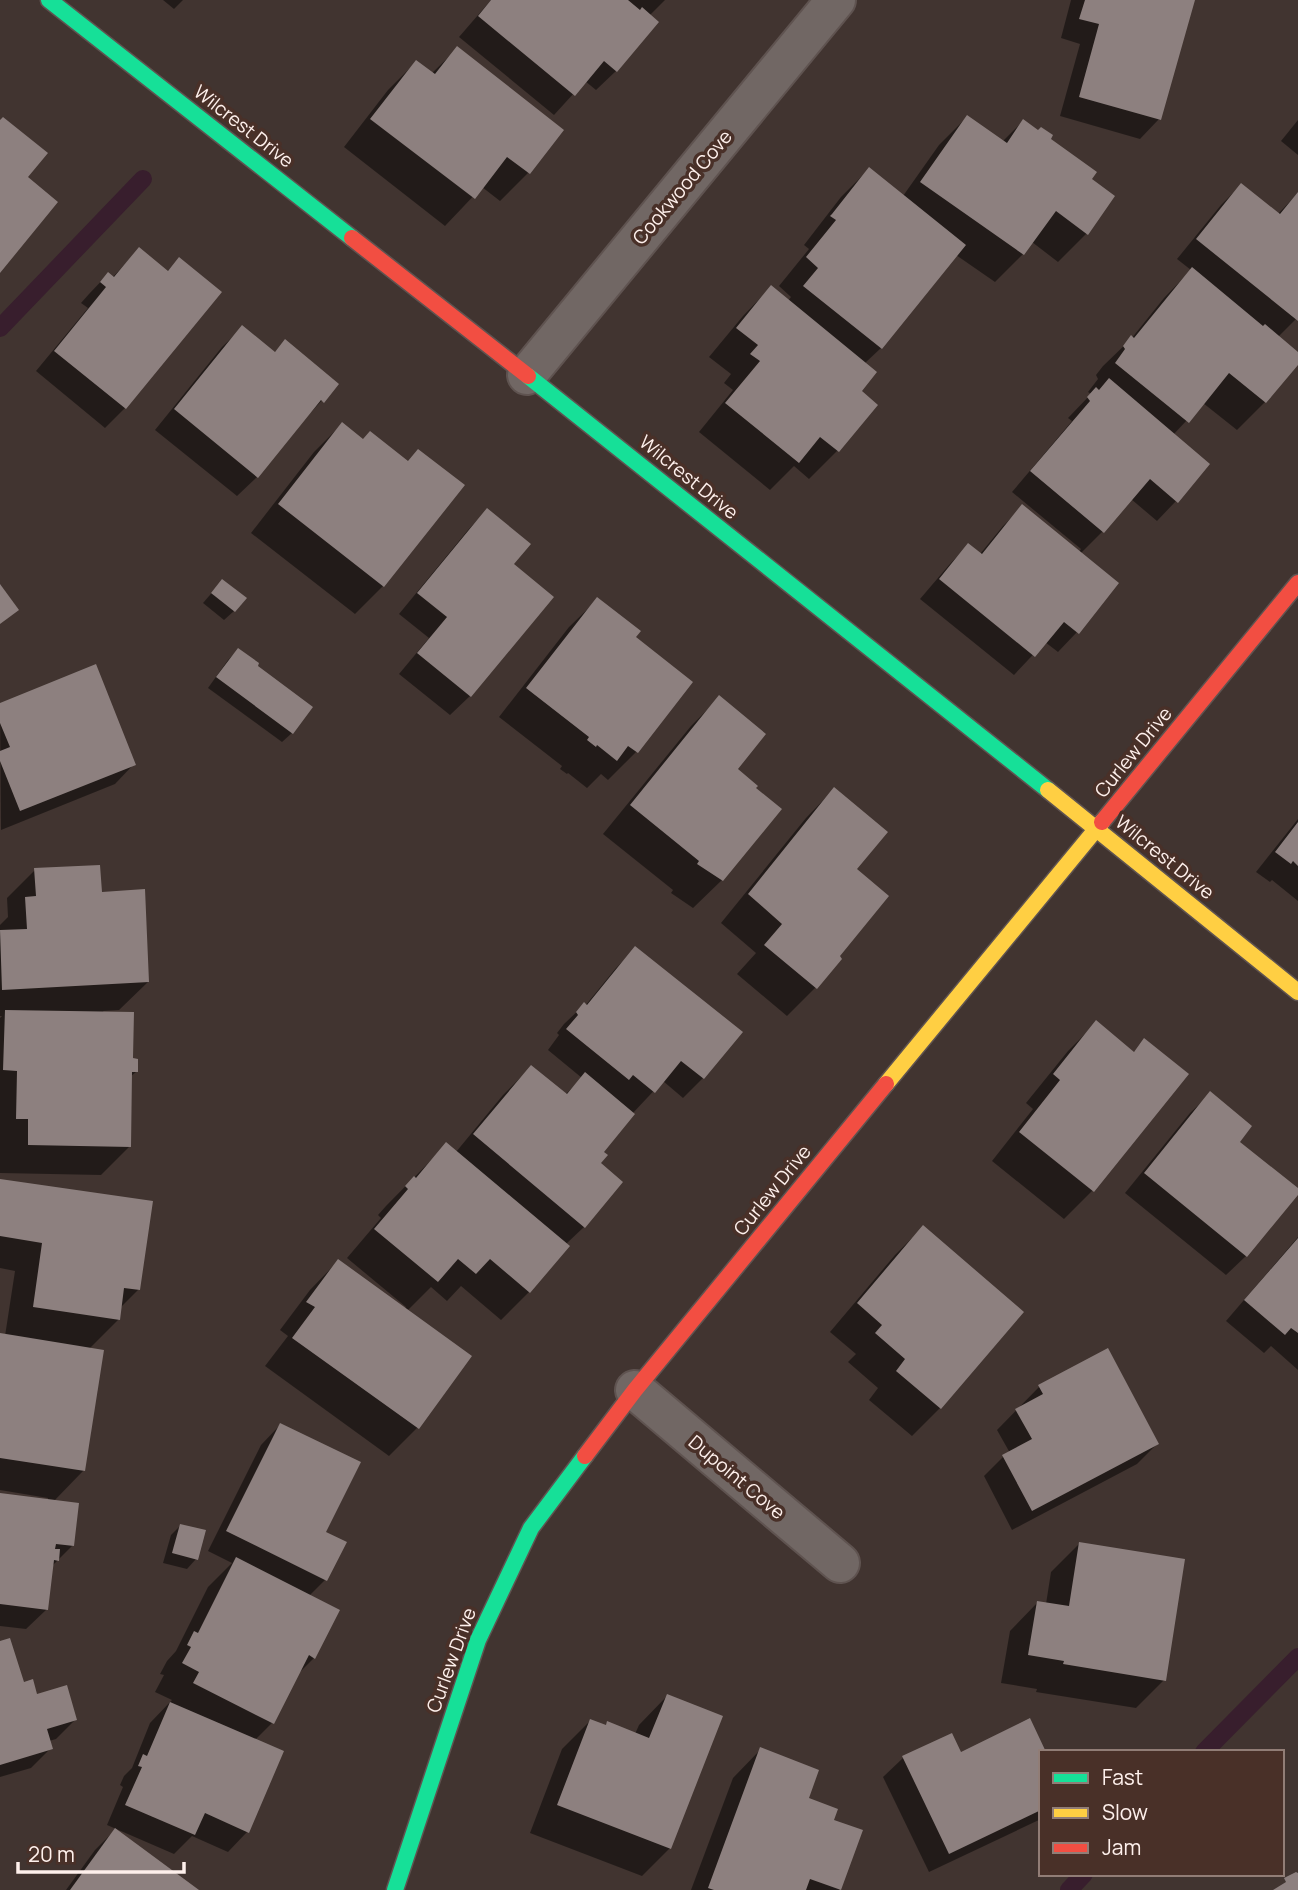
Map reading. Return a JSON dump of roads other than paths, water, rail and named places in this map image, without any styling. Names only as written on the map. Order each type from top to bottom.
[{"type":"street","name":"Wilcrest Drive","points":[[50,0],[527,375],[1298,992]]},
{"type":"street","name":"Cookwood Cove","points":[[527,375],[836,0]]},
{"type":"street","name":"Curlew Drive","points":[[395,1890],[478,1640],[531,1528],[635,1390],[1298,583]]},
{"type":"street","name":"Dupoint Cove","points":[[635,1390],[840,1563]]},
{"type":"waterway","points":[[0,328],[143,179]]},
{"type":"waterway","points":[[1206,1750],[1298,1657]]},
{"type":"waterway","points":[[1069,1890],[1082,1876]]}]
